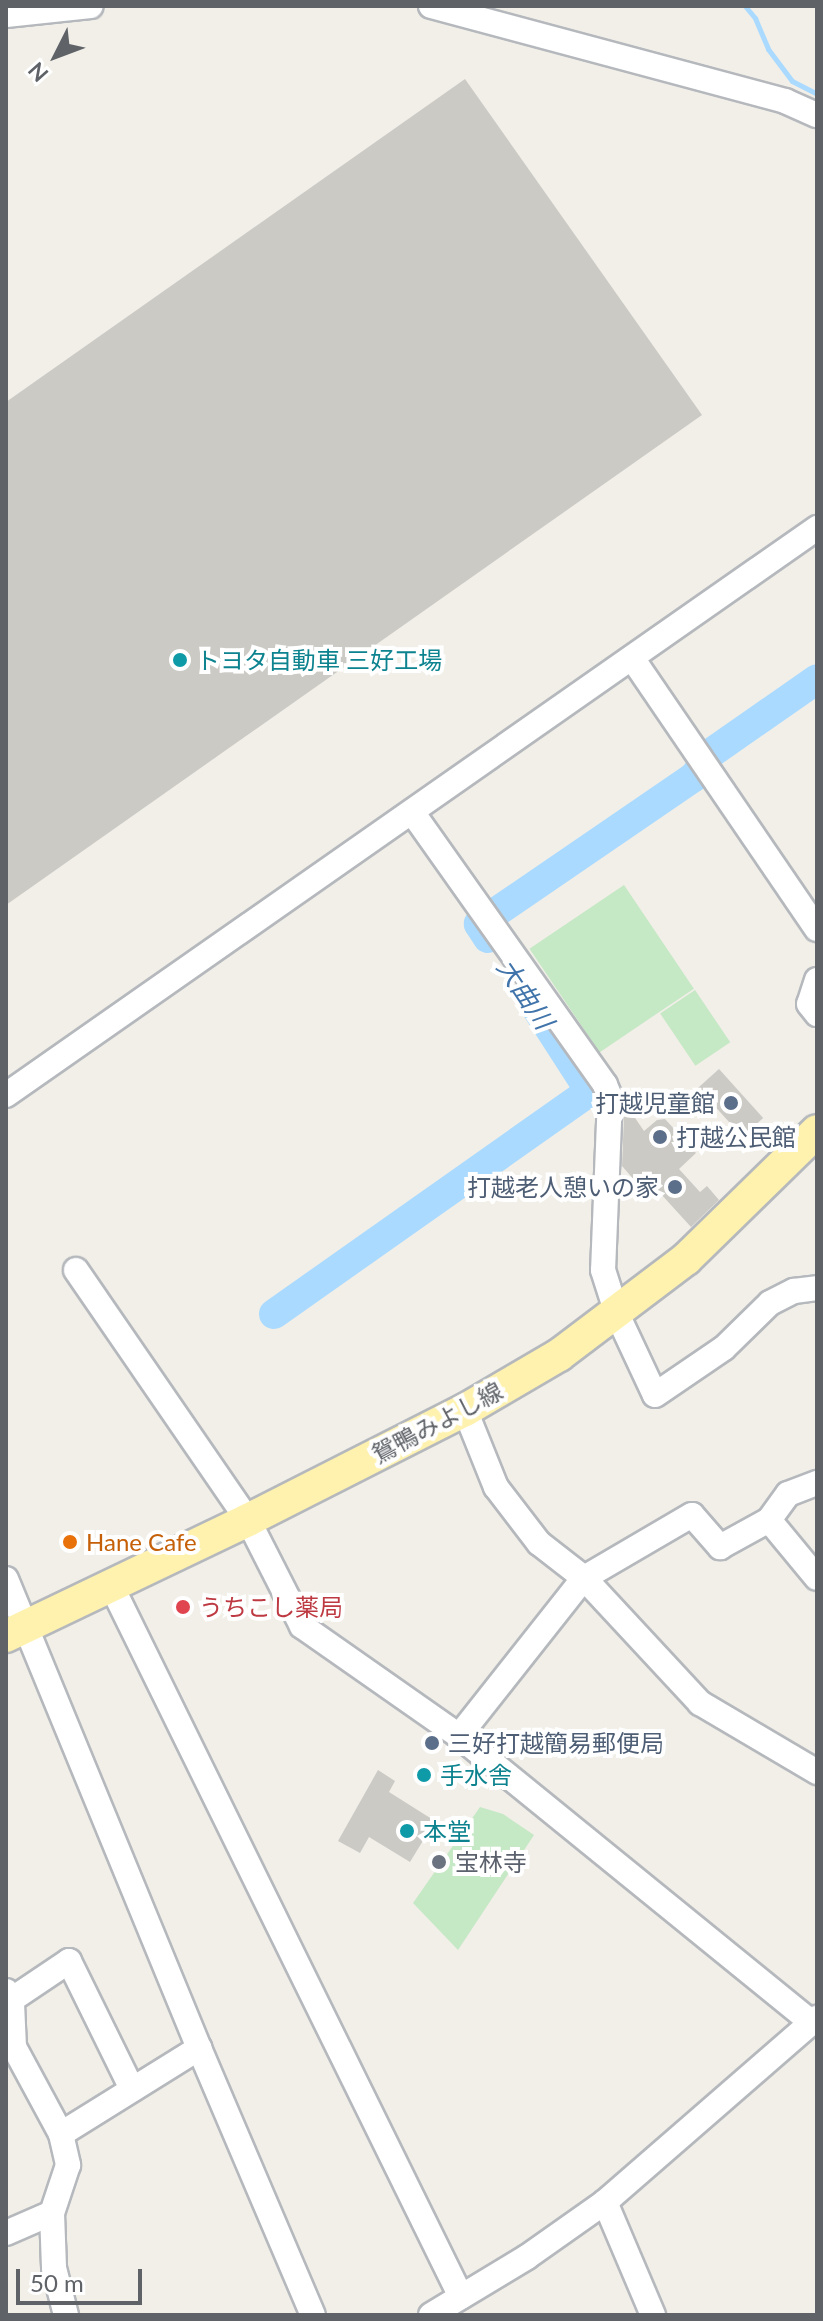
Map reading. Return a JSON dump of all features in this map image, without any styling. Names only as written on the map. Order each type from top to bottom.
[{"type":"main road","name":"鴛鴨みよし線","points":[[16,1632],[248,1520],[465,1410],[559,1355],[617,1314],[727,1221],[817,1131]]},
{"type":"street","points":[[6,15],[91,6]]},
{"type":"street","points":[[431,6],[785,101],[817,115]]},
{"type":"street","points":[[6,1095],[817,528]]},
{"type":"street","points":[[632,658],[817,929]]},
{"type":"street","points":[[412,812],[605,1085],[610,1097],[603,1270],[617,1314],[655,1395],[690,1368],[724,1348],[770,1303],[794,1291],[817,1288]]},
{"type":"street","points":[[817,980],[809,1004],[817,1014]]},
{"type":"street","points":[[76,1270],[248,1520],[302,1626],[459,1736],[814,2021],[605,2202],[527,2257],[431,2315]]},
{"type":"street","points":[[465,1410],[496,1487],[539,1543],[584,1578],[700,1703],[817,1772]]},
{"type":"street","points":[[459,1736],[584,1578],[692,1515],[720,1547],[769,1520],[788,1494],[817,1483]]},
{"type":"street","points":[[769,1520],[817,1578]]},
{"type":"street","points":[[6,1579],[16,1632],[313,2315]]},
{"type":"street","points":[[111,1585],[461,2297]]},
{"type":"street","points":[[66,2315],[54,2268],[52,2213],[68,2165],[61,2134],[14,2047],[8,1996],[69,1961],[132,2089]]},
{"type":"street","points":[[61,2134],[199,2048]]},
{"type":"street","points":[[605,2202],[653,2315]]},
{"type":"street","points":[[6,2233],[52,2213]]},
{"type":"green space","points":[[624,885],[694,989],[599,1052],[529,949]]},
{"type":"green space","points":[[695,990],[730,1042],[695,1066],[660,1013]]},
{"type":"green space","points":[[480,1807],[503,1814],[534,1835],[458,1950],[413,1903]]},
{"type":"building","name":"トヨタ自動車 三好工場","points":[[465,79],[702,415],[6,905],[6,402]]},
{"type":"building","name":"打越児童館","points":[[719,1069],[763,1118],[742,1137],[698,1088]]},
{"type":"building","points":[[631,1112],[644,1131],[657,1120],[665,1119],[696,1153],[679,1169],[700,1192],[707,1186],[719,1200],[691,1227],[650,1182],[648,1185],[641,1177],[636,1182],[622,1166],[624,1117]]},
{"type":"building","points":[[378,1770],[395,1781],[389,1792],[435,1821],[410,1862],[369,1837],[360,1853],[338,1841]]},
{"type":"waterway","points":[[745,6],[755,18],[768,49],[792,81],[817,94]]},
{"type":"waterway","name":"大曲川","points":[[488,938],[479,924],[694,777],[711,753],[817,679]]},
{"type":"waterway","name":"大曲川","points":[[274,1314],[590,1091],[534,1004]]},
{"type":"place","name":"トヨタ自動車 三好工場","points":[[180,660]]},
{"type":"place","name":"打越児童館","points":[[731,1103]]},
{"type":"place","name":"打越公民館","points":[[660,1137]]},
{"type":"place","name":"打越老人憩いの家","points":[[675,1187]]},
{"type":"place","name":"Hane Cafe","points":[[70,1542]]},
{"type":"place","name":"うちこし薬局","points":[[183,1607]]},
{"type":"place","name":"三好打越簡易郵便局","points":[[432,1743]]},
{"type":"place","name":"手水舎","points":[[424,1775]]},
{"type":"place","name":"本堂","points":[[407,1831]]},
{"type":"place","name":"宝林寺","points":[[439,1862]]}]
